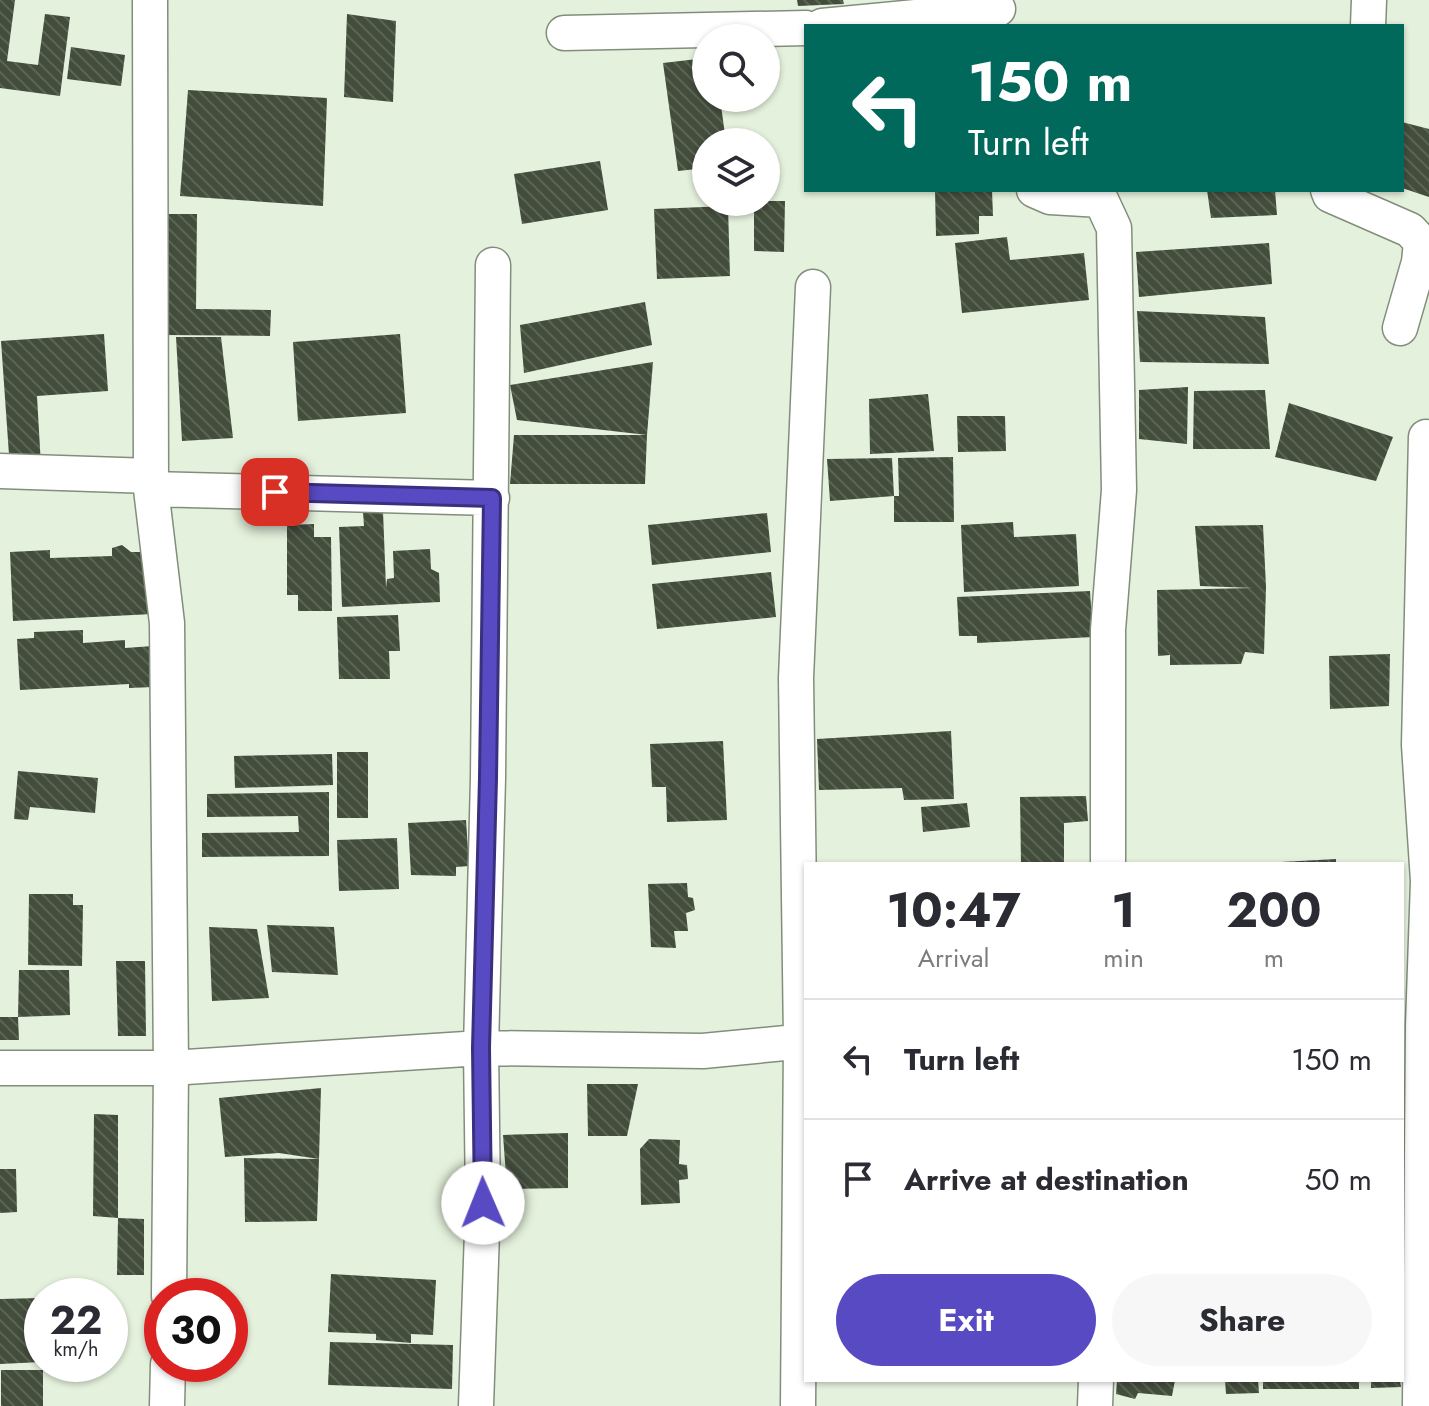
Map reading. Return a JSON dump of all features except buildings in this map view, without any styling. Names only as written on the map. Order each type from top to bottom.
[{"type":"street","points":[[150,0],[151,482],[167,623],[171,1068],[169,1278]]},
{"type":"street","points":[[1368,24],[1369,0]]},
{"type":"street","points":[[847,24],[998,12]]},
{"type":"street","points":[[564,33],[654,16],[804,28]]},
{"type":"street","points":[[1039,192],[1050,197],[1101,200],[1114,228],[1119,490],[1108,630],[1108,862]]},
{"type":"street","points":[[1329,192],[1410,230],[1421,242],[1419,262],[1400,328]]},
{"type":"street","points":[[476,1406],[483,1203],[481,1048],[488,778],[493,265]]},
{"type":"street","points":[[798,1406],[803,1041],[796,678],[813,287]]},
{"type":"street","points":[[1420,1406],[1418,1025],[1428,881],[1419,745],[1426,437]]},
{"type":"street","points":[[0,471],[151,482],[492,498]]},
{"type":"street","points":[[0,1068],[171,1068],[481,1048],[703,1051],[803,1041]]},
{"type":"street","points":[[167,1406],[168,1382]]},
{"type":"street","points":[[1095,1406],[1096,1382]]},
{"type":"route","points":[[275,492],[492,498],[481,1048],[483,1203]]}]
